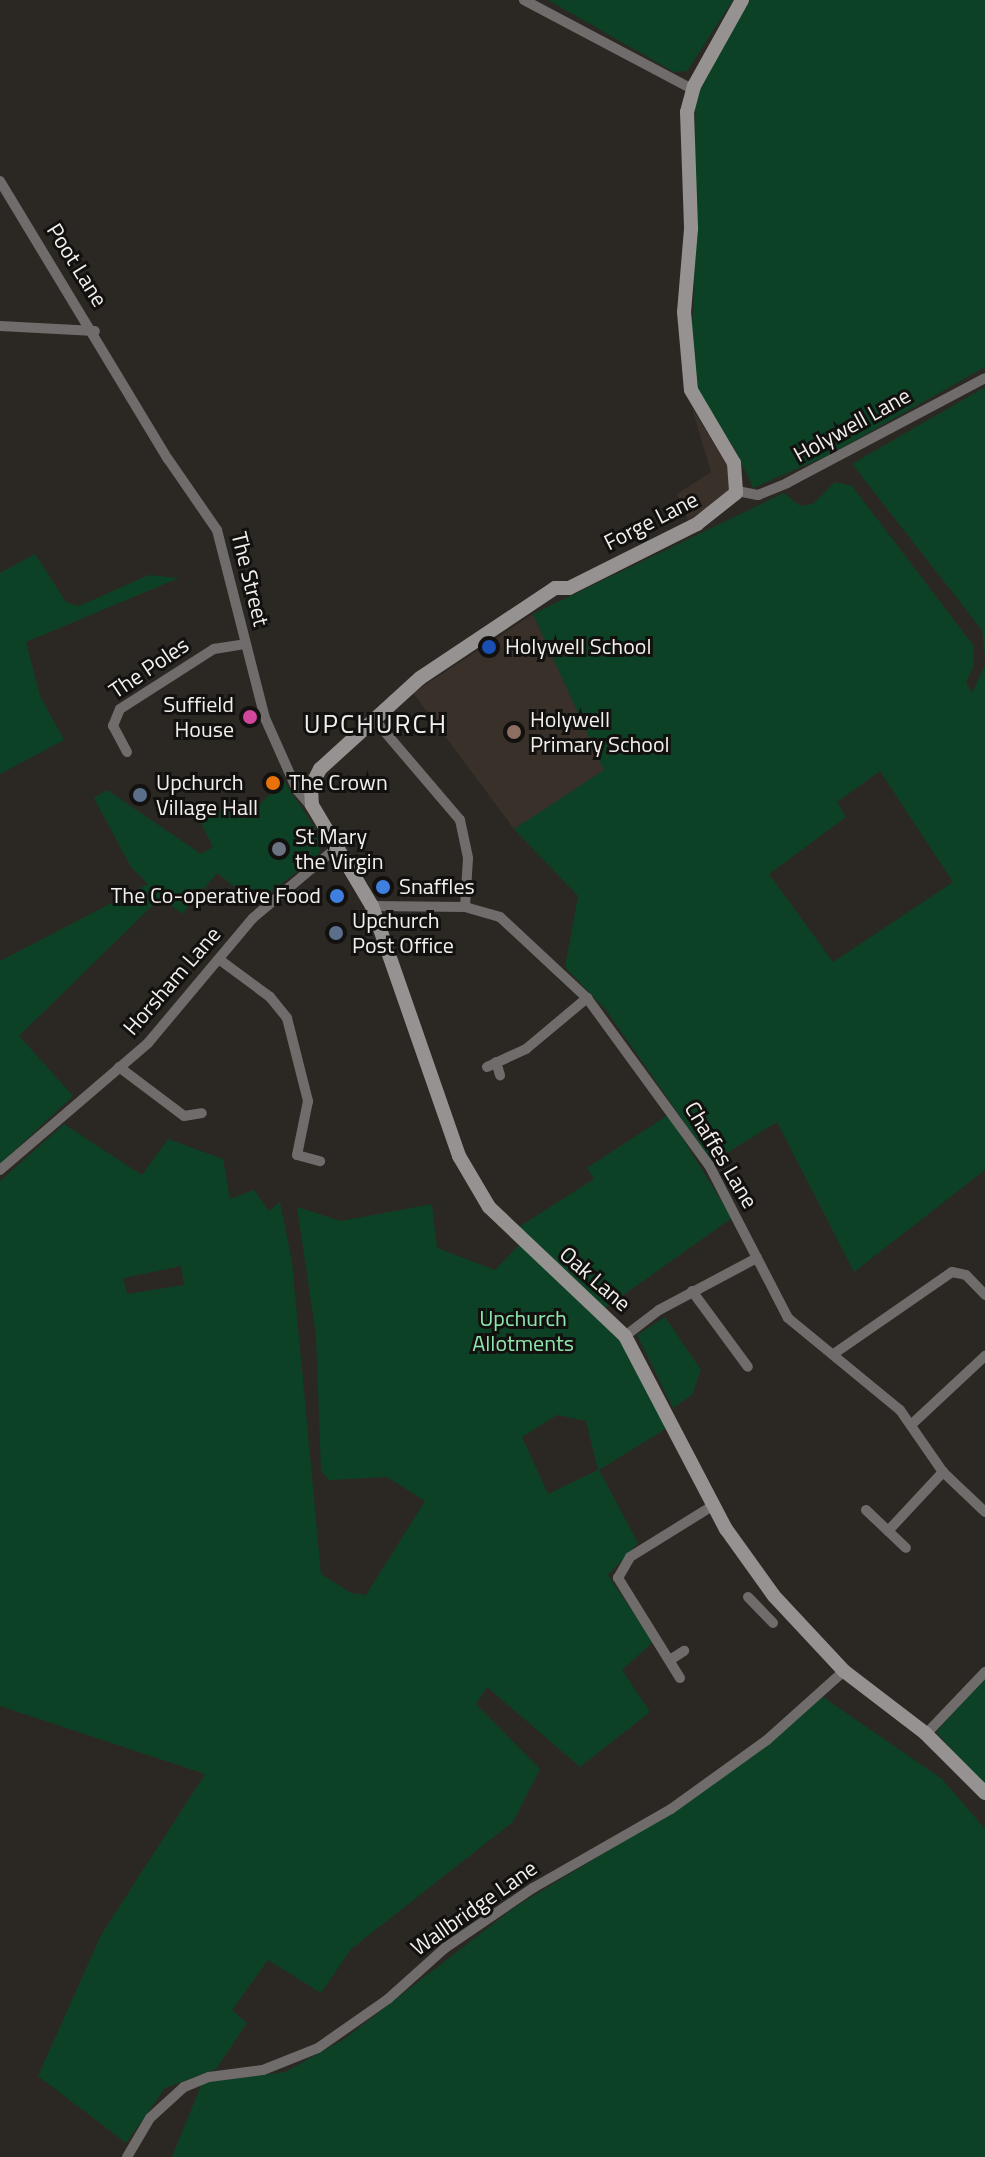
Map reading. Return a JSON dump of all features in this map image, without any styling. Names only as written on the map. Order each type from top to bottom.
[{"type":"street","points":[[524,0],[692,89]]},
{"type":"street","points":[[737,491],[734,463],[691,390],[683,349],[691,229],[687,112],[692,89],[742,0]]},
{"type":"street","name":"Poot Lane","points":[[0,181],[95,331]]},
{"type":"street","name":"Poot Lane","points":[[0,326],[95,331]]},
{"type":"street","name":"The Street","points":[[95,331],[168,459],[217,530],[265,718],[302,799],[312,807]]},
{"type":"street","name":"Holywell Lane","points":[[737,491],[756,495],[774,489],[852,453],[985,378]]},
{"type":"street","name":"Forge Lane","points":[[314,779],[373,718],[454,653],[548,592],[569,588],[697,524],[726,506],[737,491]]},
{"type":"street","name":"The Poles","points":[[127,752],[113,726],[120,709],[214,649],[245,644]]},
{"type":"street","points":[[373,718],[460,820],[468,850],[465,907]]},
{"type":"street","points":[[295,781],[314,779],[312,807]]},
{"type":"street","name":"Oak Lane","points":[[312,807],[372,906],[445,1118],[477,1191],[523,1244],[625,1336],[714,1505],[774,1596],[844,1671],[926,1734],[985,1793]]},
{"type":"street","name":"Horsham Lane","points":[[0,1170],[160,1032],[255,915],[336,848]]},
{"type":"street","name":"Chaffes Lane","points":[[372,906],[465,907],[500,917],[587,998],[709,1165],[788,1318],[835,1353],[912,1424],[943,1472],[985,1512]]},
{"type":"street","points":[[220,960],[270,997],[287,1018],[308,1102],[297,1155],[320,1161]]},
{"type":"street","points":[[500,1075],[492,1064],[526,1049],[587,998]]},
{"type":"street","points":[[119,1067],[184,1116],[202,1113]]},
{"type":"street","points":[[625,1336],[692,1291],[757,1258]]},
{"type":"street","points":[[835,1353],[952,1272],[966,1275],[985,1295]]},
{"type":"street","points":[[692,1291],[748,1367]]},
{"type":"street","points":[[912,1424],[985,1356]]},
{"type":"street","points":[[888,1531],[943,1472]]},
{"type":"street","points":[[680,1678],[622,1590],[620,1571],[630,1557],[714,1505]]},
{"type":"street","points":[[866,1510],[906,1548]]},
{"type":"street","points":[[760,1610],[774,1596]]},
{"type":"street","points":[[748,1597],[773,1623]]},
{"type":"street","points":[[670,1660],[684,1651]]},
{"type":"street","name":"Wallbridge Lane","points":[[127,2157],[150,2118],[184,2087],[209,2077],[263,2070],[318,2048],[388,1999],[445,1948],[533,1888],[671,1809],[767,1740],[844,1671]]},
{"type":"street","points":[[926,1734],[985,1672]]},
{"type":"shaded area","points":[[692,408],[734,475],[730,494],[688,520],[677,494],[711,472]]},
{"type":"shaded area","name":"Holywell Primary School","points":[[533,614],[605,771],[514,829],[413,693]]},
{"type":"green space","points":[[548,0],[733,0],[687,71],[674,72]]},
{"type":"green space","points":[[750,0],[985,0],[985,367],[831,454],[753,488],[736,451],[698,396],[689,346],[694,305],[695,95]]},
{"type":"green space","points":[[985,387],[985,657],[982,630],[852,464]]},
{"type":"green space","points":[[835,482],[852,486],[973,645],[974,665],[966,683],[972,693],[985,665],[985,1170],[854,1272],[777,1122],[712,1162],[606,1010],[565,967],[578,896],[514,829],[604,770],[533,614],[784,493],[800,506],[813,504]],"holes":[[[880,771],[953,882],[833,962],[769,874],[846,817],[837,802]]]},
{"type":"green space","points":[[35,554],[66,602],[79,606],[149,575],[179,578],[26,642],[40,696],[64,740],[0,774],[0,573]]},
{"type":"green space","points":[[284,781],[323,840],[318,855],[256,904],[217,873],[182,914],[161,897],[19,1036],[73,1096],[0,1164],[0,961],[148,884],[131,867],[94,798],[107,790],[201,854],[213,847],[201,823],[236,798],[250,813]]},
{"type":"green space","points":[[668,1115],[732,1218],[605,1308],[517,1228],[594,1179],[587,1168]]},
{"type":"green space","name":"Upchurch Allotments","points":[[64,1124],[142,1175],[168,1139],[223,1159],[230,1199],[254,1190],[269,1211],[280,1202],[292,1262],[321,1574],[351,1593],[366,1595],[425,1501],[387,1477],[329,1480],[321,1471],[316,1335],[297,1207],[341,1221],[432,1204],[437,1248],[495,1270],[519,1245],[611,1326],[670,1426],[599,1470],[638,1543],[608,1575],[653,1642],[622,1670],[650,1712],[580,1767],[487,1687],[476,1704],[540,1769],[513,1822],[351,1949],[321,1993],[268,1960],[232,2010],[247,2023],[216,2069],[165,2088],[126,2143],[38,2076],[101,1935],[205,1774],[0,1706],[0,1181]],"holes":[[[181,1266],[184,1285],[127,1294],[123,1278]],[[557,1415],[586,1421],[598,1470],[548,1494],[522,1437]]]},
{"type":"green space","points":[[665,1317],[701,1370],[692,1395],[673,1408],[637,1335]]},
{"type":"green space","points":[[985,1677],[985,1787],[936,1732]]},
{"type":"green space","points":[[823,1697],[942,1779],[985,1829],[985,2157],[172,2157],[202,2083],[285,2072],[343,2040],[515,1907],[677,1809]]},
{"type":"place","name":"Holywell School","points":[[489,647]]},
{"type":"place","name":"Suffield House","points":[[250,717]]},
{"type":"place","name":"Holywell Primary School","points":[[514,732]]},
{"type":"place","name":"The Crown","points":[[273,783]]},
{"type":"place","name":"Upchurch Village Hall","points":[[140,795]]},
{"type":"place","name":"St Mary the Virgin","points":[[279,849]]},
{"type":"place","name":"Snaffles","points":[[383,887]]},
{"type":"place","name":"The Co-operative Food","points":[[337,896]]},
{"type":"place","name":"Upchurch Post Office","points":[[336,933]]},
{"type":"district","name":"UPCHURCH","points":[[376,724]]}]
